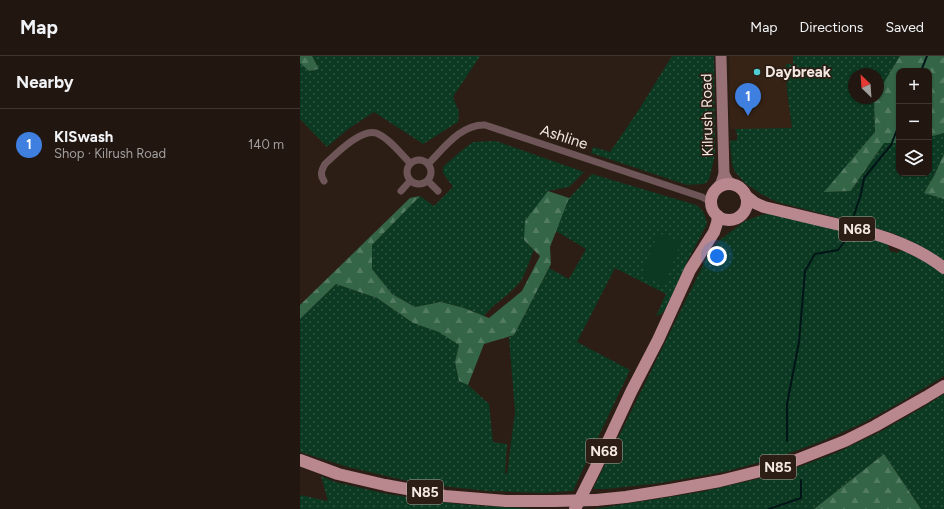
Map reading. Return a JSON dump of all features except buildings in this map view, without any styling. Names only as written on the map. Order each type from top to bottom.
[{"type":"main road","name":"Kilrush Road","points":[[711,196],[721,183],[724,174],[721,56]]},
{"type":"main road","name":"Kilrush Road","points":[[724,174],[728,181],[734,184]]},
{"type":"main road","points":[[734,184],[726,184],[711,196],[714,212],[726,220],[738,217],[747,206],[746,196]]},
{"type":"main road","name":"N68","points":[[734,184],[740,187],[746,196],[755,203],[764,207],[862,230],[880,236],[919,252],[944,268]]},
{"type":"main road","name":"N68","points":[[708,241],[727,223],[754,208],[764,207]]},
{"type":"main road","name":"N68","points":[[575,509],[690,270],[714,232],[718,223],[718,216]]},
{"type":"main road","name":"N85","points":[[300,460],[338,474],[385,485],[444,496],[506,501],[596,500],[626,497],[720,482],[781,466],[845,441],[875,426],[944,386]]},
{"type":"street","name":"Ashline","points":[[428,164],[462,131],[471,126],[485,125],[711,196]]},
{"type":"street","points":[[324,181],[321,175],[325,164],[357,137],[370,132],[384,138],[410,163]]},
{"type":"street","points":[[415,160],[420,160],[428,164],[432,174],[428,181],[419,185],[410,181],[407,176],[410,163],[415,160]]},
{"type":"street","points":[[401,191],[410,181]]},
{"type":"street","points":[[428,181],[438,191]]},
{"type":"shaded area","points":[[729,56],[793,56],[793,64],[786,64],[787,91],[792,129],[730,129]]},
{"type":"green space","points":[[300,56],[312,56],[319,69],[309,71],[300,63]]},
{"type":"green space","points":[[312,56],[480,56],[453,97],[459,112],[458,122],[423,144],[374,112],[348,129],[327,147],[300,119],[300,63],[310,71],[319,69]]},
{"type":"green space","points":[[672,56],[714,56],[715,155],[710,176],[708,181],[704,184],[687,185],[591,153],[593,147],[610,152],[638,111]]},
{"type":"green space","points":[[793,56],[900,56],[884,82],[884,68],[848,68],[848,104],[874,104],[875,132],[825,192],[851,191],[884,143],[896,143],[896,176],[932,176],[932,136],[944,133],[944,154],[924,193],[944,199],[944,260],[919,245],[895,234],[777,202],[761,194],[745,183],[735,172],[732,164],[730,141],[737,140],[735,129],[792,128],[787,91],[786,64],[793,64]]},
{"type":"green space","points":[[900,56],[944,56],[944,133],[932,136],[932,68],[896,68],[896,143],[884,143],[851,191],[824,192],[875,132],[874,104],[884,104],[884,82]]},
{"type":"green space","points":[[496,141],[584,172],[569,187],[548,191],[524,240],[534,250],[522,279],[484,316],[464,308],[441,302],[415,307],[392,294],[372,269],[372,245],[420,196],[434,206],[453,187],[443,173],[443,167],[461,151],[473,142]]},
{"type":"green space","points":[[944,154],[944,199],[924,193]]},
{"type":"green space","points":[[592,174],[696,205],[704,213],[707,224],[689,258],[665,310],[661,314],[656,316],[666,294],[615,268],[577,342],[630,370],[573,491],[543,493],[487,491],[416,483],[348,467],[300,452],[300,319],[336,284],[377,298],[413,323],[440,332],[459,345],[455,362],[459,381],[468,385],[489,404],[493,442],[507,444],[505,473],[507,474],[515,412],[509,337],[514,335],[549,268],[569,279],[586,249],[556,231],[569,198]]},
{"type":"green space","points":[[548,191],[569,198],[550,247],[551,264],[514,335],[484,344],[468,385],[459,381],[455,362],[459,345],[439,332],[413,323],[377,298],[336,284],[300,319],[300,305],[410,198],[420,196],[372,245],[372,269],[392,294],[415,307],[441,302],[464,308],[489,318],[522,291],[540,256],[524,240],[525,221]]},
{"type":"green space","points":[[775,213],[883,242],[888,245],[890,251],[897,253],[901,250],[924,261],[944,274],[944,376],[861,424],[820,442],[776,458],[724,472],[660,483],[607,489],[593,489],[708,255],[721,239],[745,221],[761,215]]},
{"type":"green space","points":[[658,233],[681,242],[665,285],[641,276]]},
{"type":"green space","points":[[944,394],[944,509],[921,509],[884,454],[814,509],[593,509],[701,492],[771,476],[836,453],[880,432]]},
{"type":"green space","points":[[884,454],[921,509],[814,509]]},
{"type":"green space","points":[[321,476],[335,482],[387,494],[456,504],[535,509],[300,509],[300,495],[328,501]]},
{"type":"waterway","points":[[922,68],[927,56]]},
{"type":"waterway","points":[[854,215],[861,194],[864,178],[891,145],[896,132]]},
{"type":"waterway","points":[[787,441],[787,404],[799,342],[805,271],[815,254],[838,250],[848,237]]},
{"type":"waterway","points":[[769,509],[801,498],[801,480]]},
{"type":"place","name":"Daybreak","points":[[757,72]]},
{"type":"place","name":"KISwash","points":[[748,116]]}]
